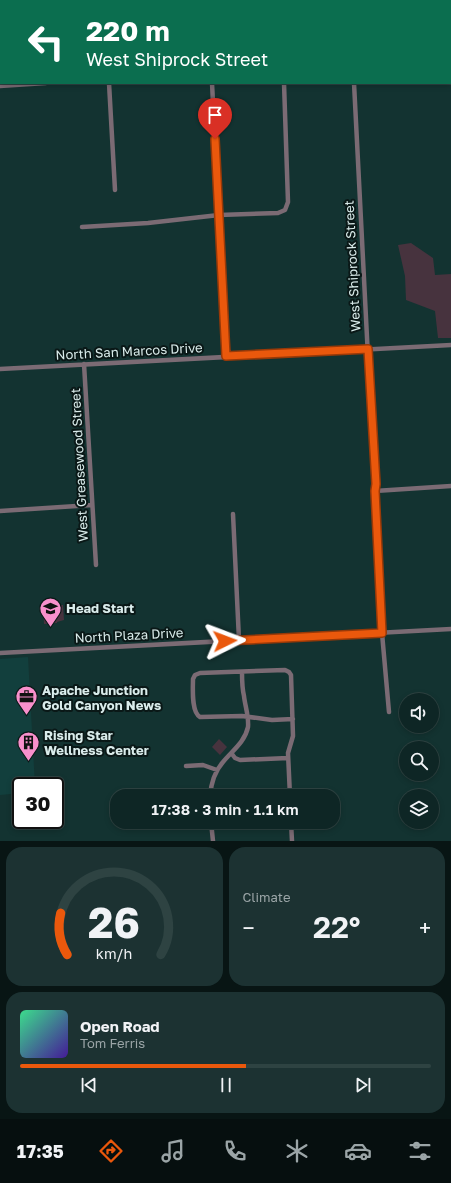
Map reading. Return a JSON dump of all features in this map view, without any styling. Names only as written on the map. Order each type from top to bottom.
[{"type":"street","points":[[0,86],[31,84]]},
{"type":"street","points":[[109,84],[115,190]]},
{"type":"street","points":[[212,84],[226,356]]},
{"type":"street","points":[[82,227],[148,223],[219,215],[278,213],[285,210],[288,202],[284,84]]},
{"type":"street","name":"West Shiprock Street","points":[[354,84],[376,484],[375,491],[382,633],[389,712]]},
{"type":"street","name":"North San Marcos Drive","points":[[0,369],[451,345]]},
{"type":"street","name":"West Greasewood Street","points":[[84,364],[96,565]]},
{"type":"street","points":[[375,491],[451,486]]},
{"type":"street","points":[[0,511],[92,505]]},
{"type":"street","points":[[233,514],[238,640]]},
{"type":"street","name":"North Plaza Drive","points":[[0,653],[451,629]]},
{"type":"street","points":[[290,789],[288,753],[294,736],[291,675],[289,672],[285,670],[200,673],[195,675],[193,679],[195,711],[197,716],[248,716],[272,720],[293,719]]},
{"type":"street","points":[[211,789],[217,770],[222,762],[238,747],[248,727],[248,716],[243,696],[242,672]]},
{"type":"street","points":[[232,754],[235,758],[240,760],[288,758]]},
{"type":"street","points":[[186,766],[203,765],[217,770]]},
{"type":"street","points":[[212,829],[212,841]]},
{"type":"street","points":[[291,829],[292,841]]},
{"type":"shaded area","points":[[411,243],[433,258],[435,275],[451,274],[451,338],[438,338],[435,311],[406,300],[405,276],[398,245]]},
{"type":"shaded area","points":[[63,605],[64,620],[57,623],[44,624],[43,606]]},
{"type":"shaded area","points":[[28,657],[35,777],[12,777],[12,794],[0,795],[0,659]]},
{"type":"shaded area","points":[[219,739],[227,747],[220,755],[212,747]]},
{"type":"place","name":"Head Start","points":[[51,628]]},
{"type":"place","name":"Apache Junction Gold Canyon News","points":[[27,716]]},
{"type":"place","name":"Rising Star Wellness Center","points":[[28,762]]},
{"type":"route","points":[[215,139],[226,356],[368,349],[376,484],[375,491],[382,633],[225,641]]}]
